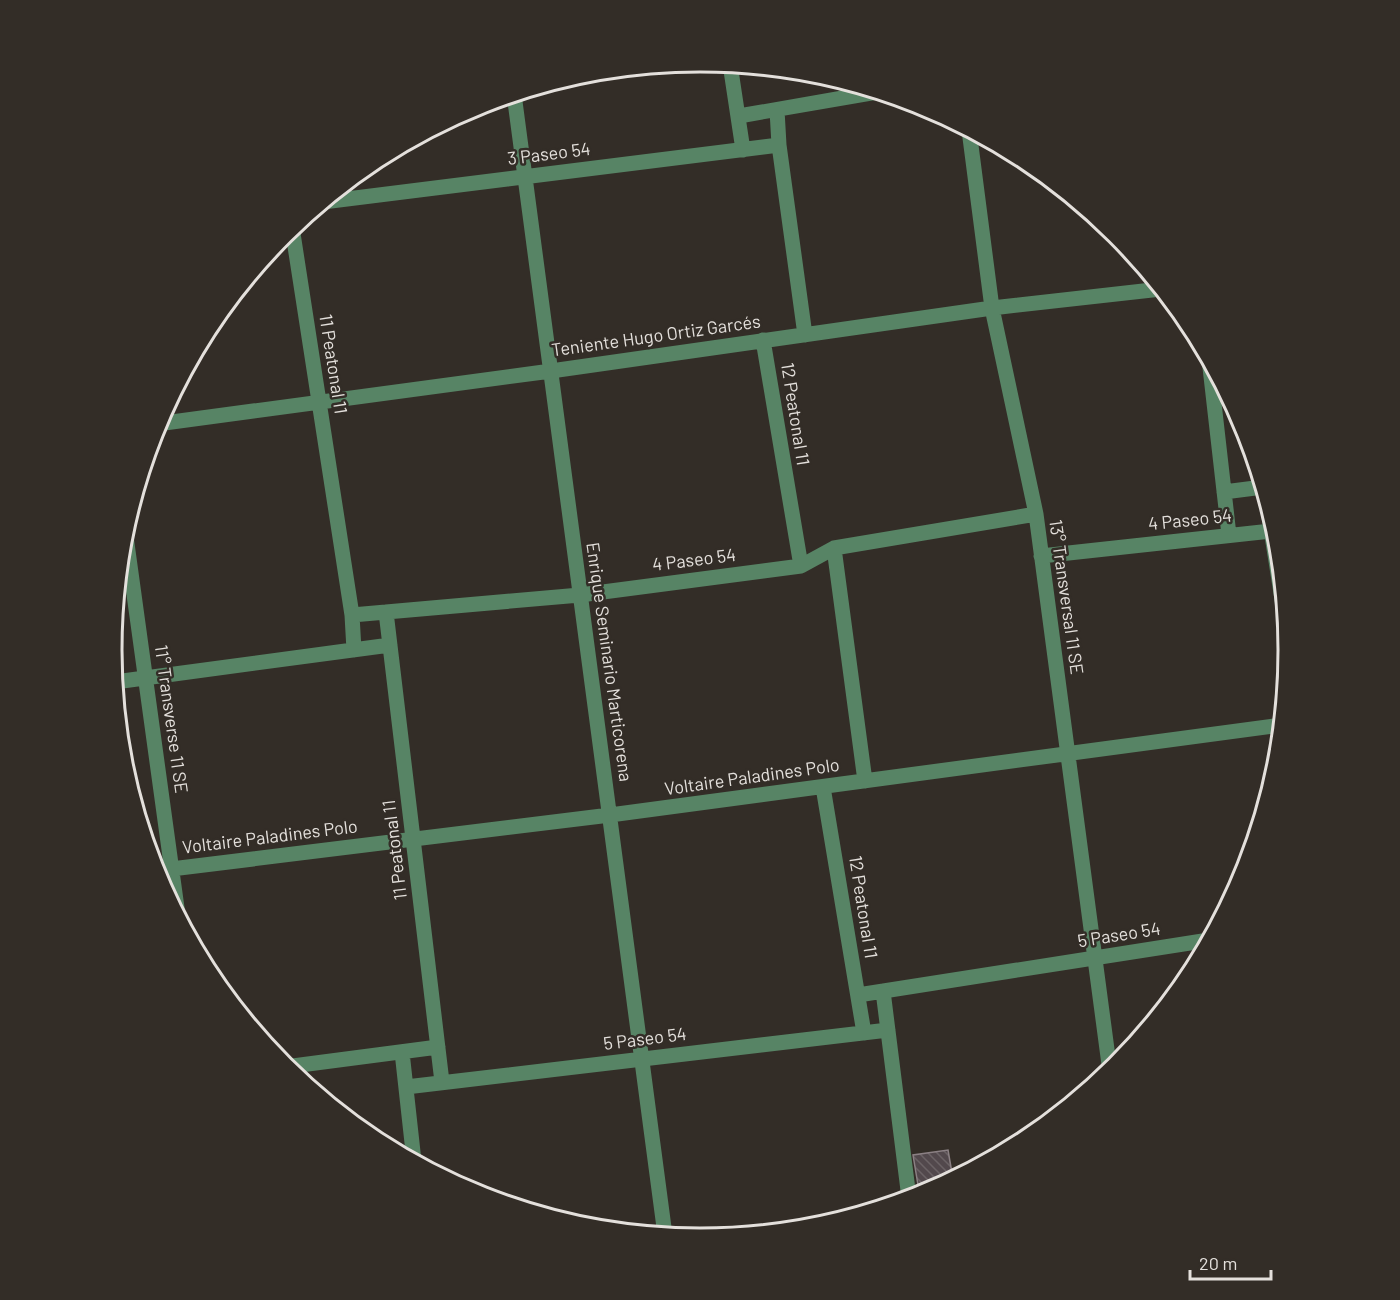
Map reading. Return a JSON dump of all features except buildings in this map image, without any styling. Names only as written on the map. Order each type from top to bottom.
[{"type":"street","points":[[732,73],[743,150]]},
{"type":"street","points":[[739,116],[860,95]]},
{"type":"street","name":"Enrique Seminario Marticorena","points":[[515,103],[664,1227]]},
{"type":"street","name":"12 Peatonal 11","points":[[777,110],[779,146],[805,335]]},
{"type":"street","name":"13° Transversal 11 SE","points":[[970,139],[992,308],[1036,514],[1108,1060]]},
{"type":"street","name":"3 Paseo 54","points":[[340,198],[779,146]]},
{"type":"street","name":"11 Peatonal 11","points":[[294,238],[352,615],[354,650]]},
{"type":"street","name":"Teniente Hugo Ortiz Garcés","points":[[170,421],[551,371],[992,308],[1152,290]]},
{"type":"street","name":"12 Peatonal 11","points":[[763,340],[801,566]]},
{"type":"street","points":[[1212,381],[1229,535]]},
{"type":"street","name":"4 Paseo 54","points":[[1224,492],[1254,488]]},
{"type":"street","name":"4 Paseo 54","points":[[352,615],[580,595],[801,566],[834,548],[1036,514]]},
{"type":"street","name":"4 Paseo 54","points":[[1041,556],[1266,532]]},
{"type":"street","points":[[834,548],[866,781]]},
{"type":"street","name":"11° Transverse 11 SE","points":[[129,559],[174,888]]},
{"type":"street","name":"11 Peatonal 11","points":[[386,612],[442,1082]]},
{"type":"street","points":[[123,681],[390,645]]},
{"type":"street","name":"Voltaire Paladines Polo","points":[[166,870],[610,815],[1273,726]]},
{"type":"street","name":"12 Peatonal 11","points":[[823,787],[864,1033]]},
{"type":"street","name":"5 Paseo 54","points":[[858,995],[1199,942]]},
{"type":"street","points":[[883,991],[908,1189]]},
{"type":"street","name":"5 Paseo 54","points":[[406,1087],[888,1030]]},
{"type":"street","points":[[298,1065],[438,1047]]},
{"type":"street","points":[[402,1052],[413,1152]]}]
